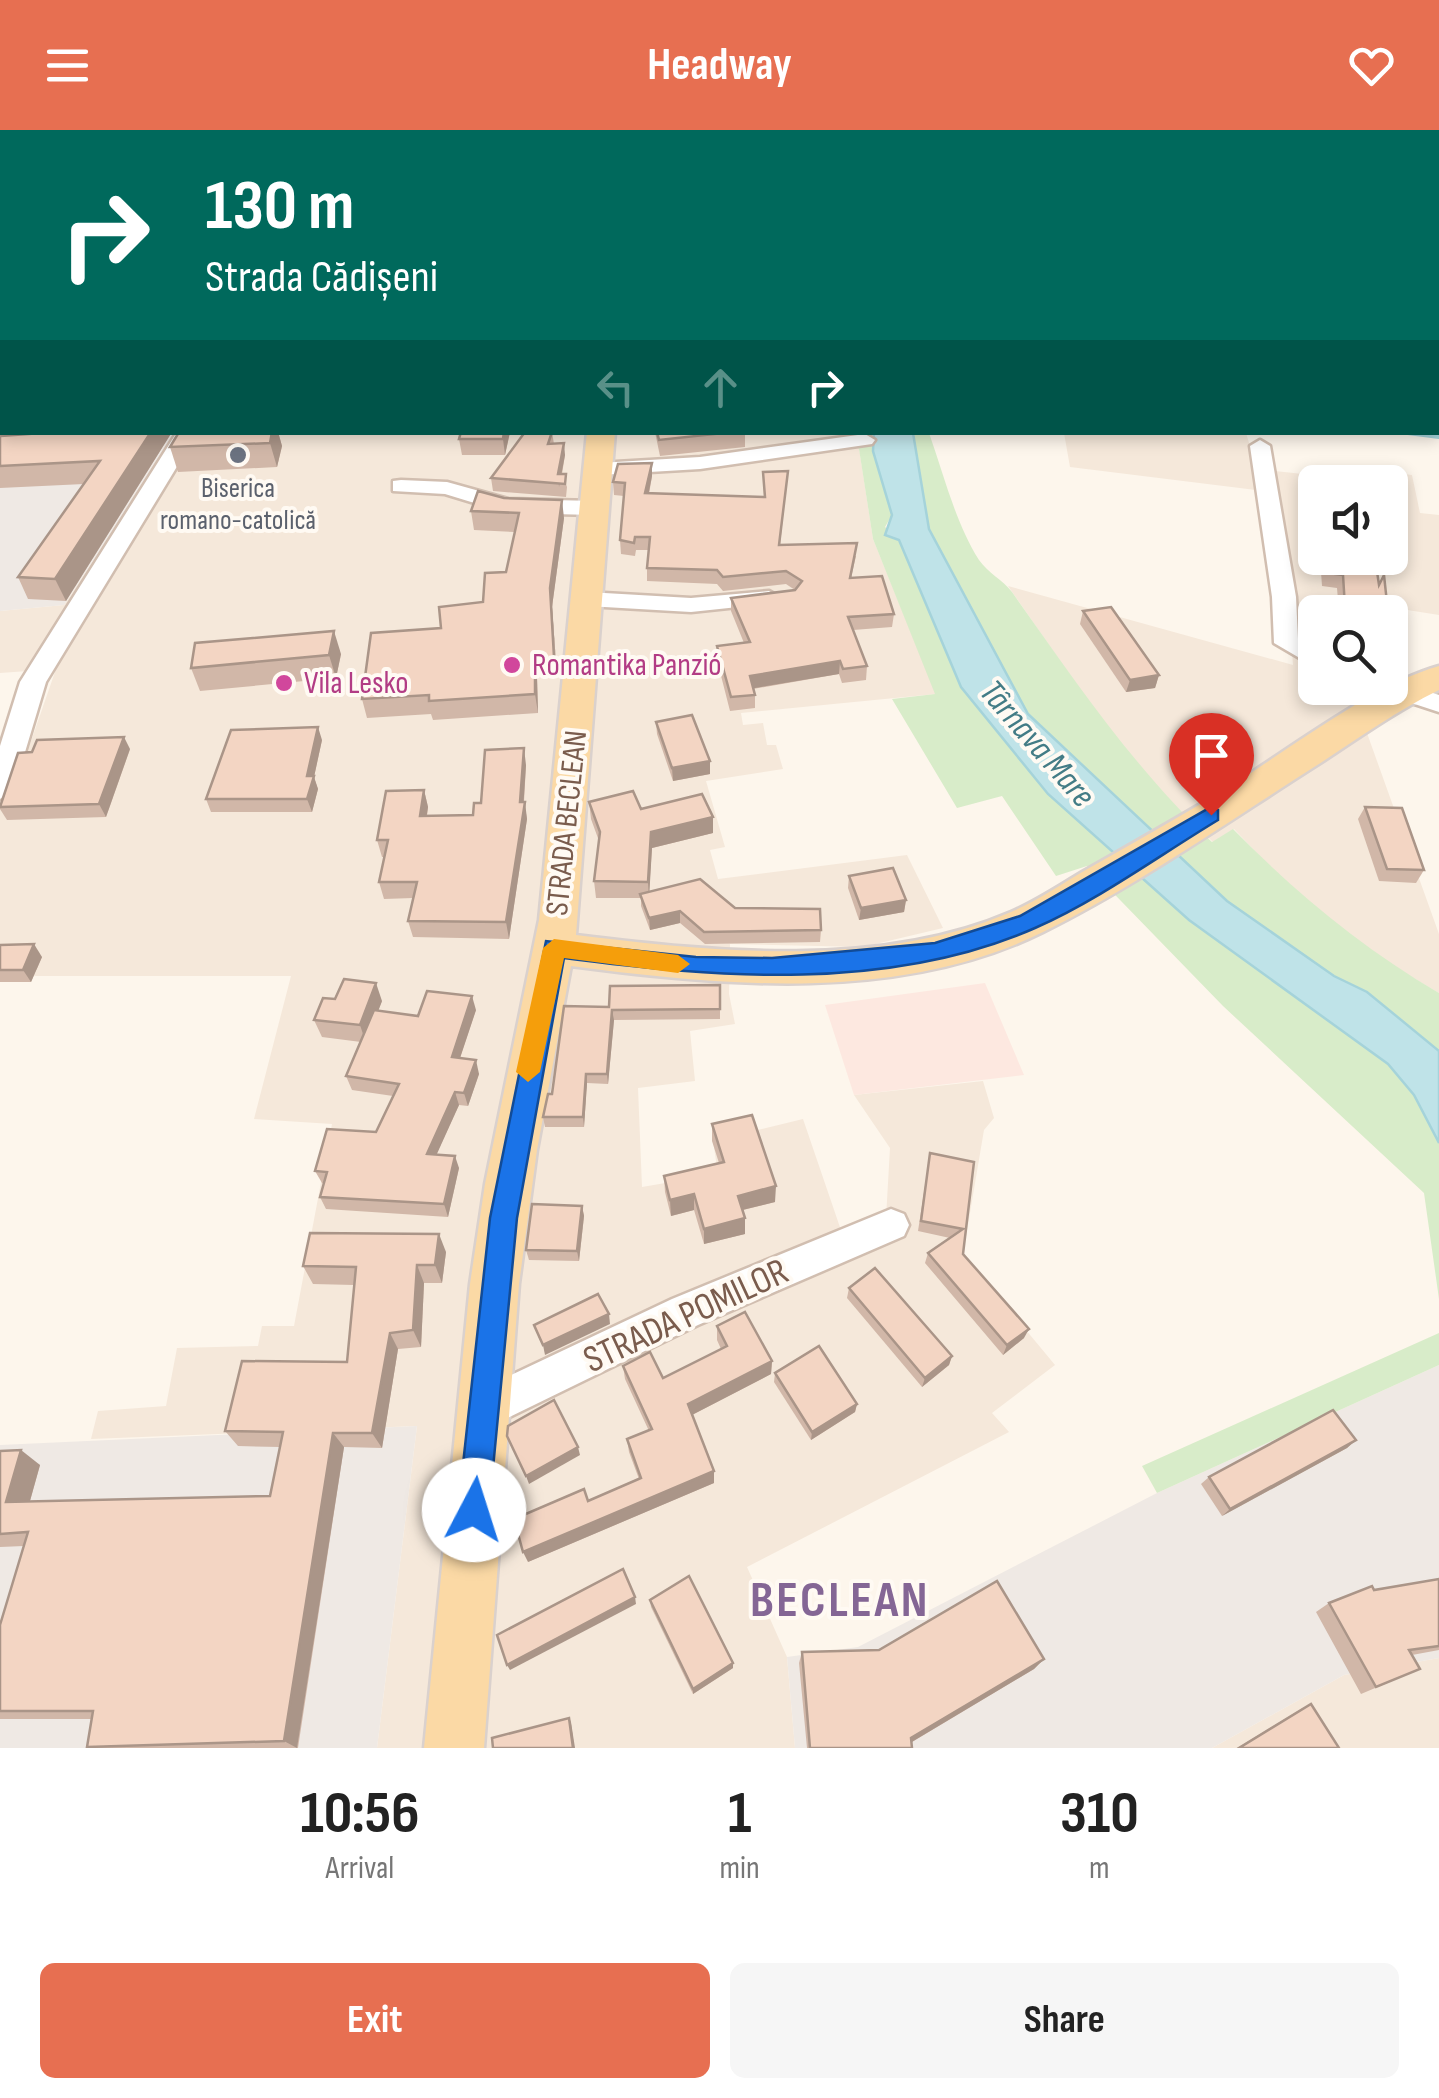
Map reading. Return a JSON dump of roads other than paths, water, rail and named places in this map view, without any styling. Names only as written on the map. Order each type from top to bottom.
[{"type":"main road","name":"STRADA BECLEAN","points":[[454,1748],[482,1410],[506,1200],[554,948],[601,435]]},
{"type":"main road","points":[[1408,687],[1439,677]]},
{"type":"main road","points":[[554,948],[696,966],[772,967],[899,958],[997,935],[1028,922],[1190,828],[1375,705]]},
{"type":"street","points":[[0,789],[34,682],[186,435]]},
{"type":"street","points":[[599,469],[700,462],[865,440]]},
{"type":"street","points":[[1260,446],[1284,597],[1286,643],[1298,650]]},
{"type":"street","points":[[401,486],[447,488],[506,506],[596,508]]},
{"type":"street","points":[[587,599],[691,605],[786,595]]},
{"type":"street","points":[[1408,693],[1439,704]]},
{"type":"street","name":"STRADA POMILOR","points":[[482,1410],[685,1312],[891,1225]]},
{"type":"water","name":"Târnava Mare","points":[[874,435],[913,435],[929,529],[1028,714],[1227,901],[1334,976],[1367,992],[1439,1051],[1439,1143],[1414,1095],[1388,1064],[1189,920],[1048,794],[961,687],[899,540],[885,535],[892,515],[873,451]]},
{"type":"waterway","points":[[1431,435],[1439,436]]},
{"type":"place","name":"Biserica romano-catolică","points":[[238,455]]},
{"type":"place","name":"Romantika Panzió","points":[[512,665]]},
{"type":"place","name":"Vila Lesko","points":[[284,683]]},
{"type":"district","name":"BECLEAN","points":[[840,1601]]}]
